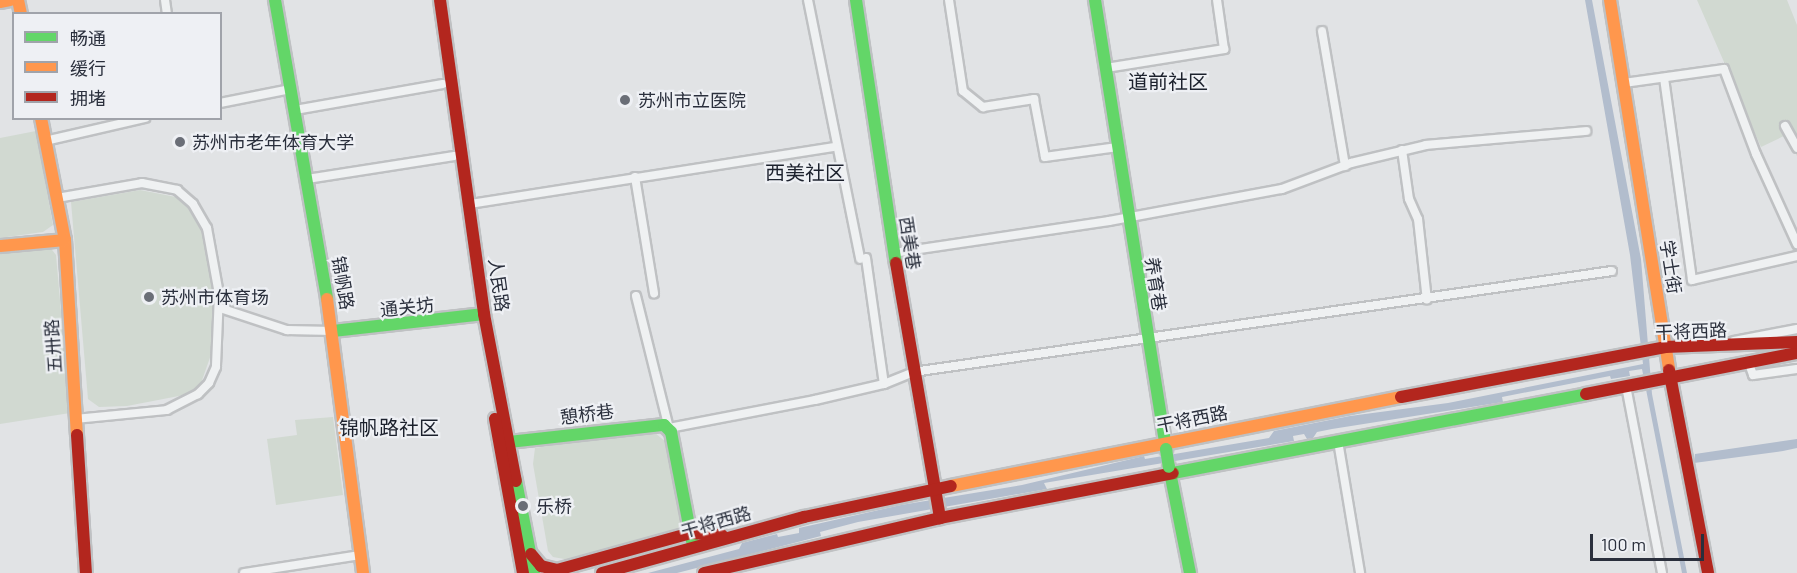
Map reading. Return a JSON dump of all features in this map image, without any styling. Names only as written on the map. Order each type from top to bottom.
[{"type":"main road","points":[[0,2],[10,0]]},
{"type":"main road","name":"锦帆路","points":[[275,0],[333,331],[363,573]]},
{"type":"main road","name":"人民路","points":[[430,0],[480,315],[525,553],[534,573]]},
{"type":"main road","name":"人民路","points":[[440,0],[470,204],[480,315],[509,442],[525,553],[523,573]]},
{"type":"main road","name":"西美巷","points":[[856,0],[893,253],[939,514]]},
{"type":"main road","name":"养育巷","points":[[1095,0],[1147,339],[1190,573]]},
{"type":"main road","name":"学士街","points":[[1611,0],[1665,347],[1708,573]]},
{"type":"main road","name":"五卅路","points":[[41,120],[65,240],[86,573]]},
{"type":"main road","points":[[0,246],[65,240]]},
{"type":"main road","name":"通关坊","points":[[333,331],[480,315]]},
{"type":"main road","name":"干将西路","points":[[602,573],[734,535],[1636,352],[1665,347],[1730,347],[1797,342]]},
{"type":"main road","name":"干将西路","points":[[704,573],[747,568],[939,514],[1648,382],[1747,360],[1797,353]]},
{"type":"main road","name":"憩桥巷","points":[[509,442],[654,424],[669,428]]},
{"type":"main road","points":[[669,428],[694,547]]},
{"type":"main road","points":[[512,573],[525,553],[541,566],[557,570],[691,533],[734,535]]},
{"type":"main road","points":[[730,573],[747,568]]},
{"type":"street","points":[[808,0],[836,147],[863,259],[884,384]]},
{"type":"street","points":[[949,0],[963,91],[982,107],[1034,99],[1045,157],[1116,147]]},
{"type":"street","points":[[1106,68],[1224,49],[1217,0]]},
{"type":"street","points":[[1322,32],[1345,166]]},
{"type":"street","points":[[1624,83],[1724,69],[1797,244]]},
{"type":"street","points":[[1664,78],[1692,280],[1797,256]]},
{"type":"street","points":[[295,110],[443,84]]},
{"type":"street","points":[[222,103],[291,88]]},
{"type":"street","points":[[45,141],[136,120]]},
{"type":"street","points":[[1785,126],[1797,148]]},
{"type":"street","points":[[893,253],[1282,189],[1345,166],[1402,150],[1586,131]]},
{"type":"street","points":[[470,204],[836,147]]},
{"type":"street","points":[[1402,150],[1408,199],[1418,219],[1427,300]]},
{"type":"street","points":[[306,179],[454,156]]},
{"type":"street","points":[[635,177],[654,293]]},
{"type":"street","points":[[57,198],[142,183],[162,185],[182,193],[198,209],[207,228],[220,308],[216,367],[209,383],[198,394],[167,410],[76,419]]},
{"type":"street","points":[[636,296],[669,428],[884,384],[913,372],[1366,305],[1427,300],[1612,271]]},
{"type":"street","points":[[220,308],[294,331],[333,331]]},
{"type":"street","points":[[1730,347],[1736,339],[1797,329]]},
{"type":"street","points":[[1747,360],[1753,375],[1797,369]]},
{"type":"street","points":[[1626,386],[1662,573]]},
{"type":"street","points":[[1338,441],[1360,573]]},
{"type":"street","points":[[244,573],[291,569],[360,555]]},
{"type":"shaded area","points":[[1697,0],[1787,0],[1797,25],[1797,156],[1786,135],[1761,147]]},
{"type":"shaded area","points":[[36,131],[53,225],[43,232],[0,238],[0,138]]},
{"type":"shaded area","name":"苏州市体育场","points":[[140,190],[176,197],[202,221],[215,280],[213,349],[200,386],[184,395],[127,406],[99,407],[88,399],[71,202]]},
{"type":"shaded area","points":[[49,246],[56,255],[70,413],[0,424],[0,251]]},
{"type":"shaded area","points":[[333,417],[343,495],[276,505],[267,439],[297,435],[295,420]]},
{"type":"shaded area","points":[[639,432],[655,433],[666,442],[682,517],[677,531],[570,560],[553,557],[548,551],[533,464],[535,448]]},
{"type":"water","points":[[1585,0],[1592,0],[1641,259],[1652,394],[1687,573],[1682,573],[1642,369],[1629,371],[1630,376],[1611,379],[1610,376],[1502,397],[1503,402],[1332,429],[1317,432],[1313,438],[1307,439],[1304,434],[1293,436],[1294,441],[1044,483],[1047,489],[858,522],[820,532],[821,536],[677,573],[648,573],[739,549],[742,543],[777,534],[778,537],[799,533],[799,528],[901,505],[1022,485],[1144,456],[1145,459],[1269,438],[1274,431],[1350,416],[1448,403],[1643,364],[1630,255]]},
{"type":"water","points":[[1797,439],[1797,448],[1694,463],[1695,454]]},
{"type":"traffic: fast","points":[[275,0],[327,299]]},
{"type":"traffic: fast","points":[[856,0],[896,263]]},
{"type":"traffic: fast","points":[[1095,0],[1166,449]]},
{"type":"traffic: fast","points":[[333,331],[484,314]]},
{"type":"traffic: fast","points":[[1173,473],[1586,394]]},
{"type":"traffic: fast","points":[[509,442],[664,425],[671,432],[692,541]]},
{"type":"traffic: fast","points":[[1166,449],[1169,467]]},
{"type":"traffic: fast","points":[[1169,467],[1190,573]]},
{"type":"traffic: fast","points":[[516,481],[534,573]]},
{"type":"traffic: slow","points":[[0,2],[10,0]]},
{"type":"traffic: slow","points":[[18,0],[21,12]]},
{"type":"traffic: slow","points":[[1610,0],[1669,370]]},
{"type":"traffic: slow","points":[[41,120],[65,240],[77,435]]},
{"type":"traffic: slow","points":[[0,246],[65,240]]},
{"type":"traffic: slow","points":[[327,299],[363,573]]},
{"type":"traffic: slow","points":[[951,486],[1401,397]]},
{"type":"traffic: jam","points":[[440,0],[484,314],[516,481]]},
{"type":"traffic: jam","points":[[896,263],[940,518]]},
{"type":"traffic: jam","points":[[1401,397],[1665,347],[1797,342]]},
{"type":"traffic: jam","points":[[1586,394],[1797,353]]},
{"type":"traffic: jam","points":[[1669,370],[1708,573]]},
{"type":"traffic: jam","points":[[495,419],[523,573]]},
{"type":"traffic: jam","points":[[77,435],[86,573]]},
{"type":"traffic: jam","points":[[704,573],[940,518],[1173,473]]},
{"type":"traffic: jam","points":[[602,573],[804,517],[951,486]]},
{"type":"traffic: jam","points":[[531,554],[541,566],[557,570],[691,533],[722,535]]},
{"type":"place","name":"苏州市立医院","points":[[625,100]]},
{"type":"place","name":"苏州市老年体育大学","points":[[180,142]]},
{"type":"place","name":"苏州市体育场","points":[[149,297]]},
{"type":"place","name":"乐桥","points":[[523,506]]},
{"type":"district","name":"道前社区","points":[[1168,81]]},
{"type":"district","name":"西美社区","points":[[805,172]]},
{"type":"district","name":"锦帆路社区","points":[[389,427]]}]
